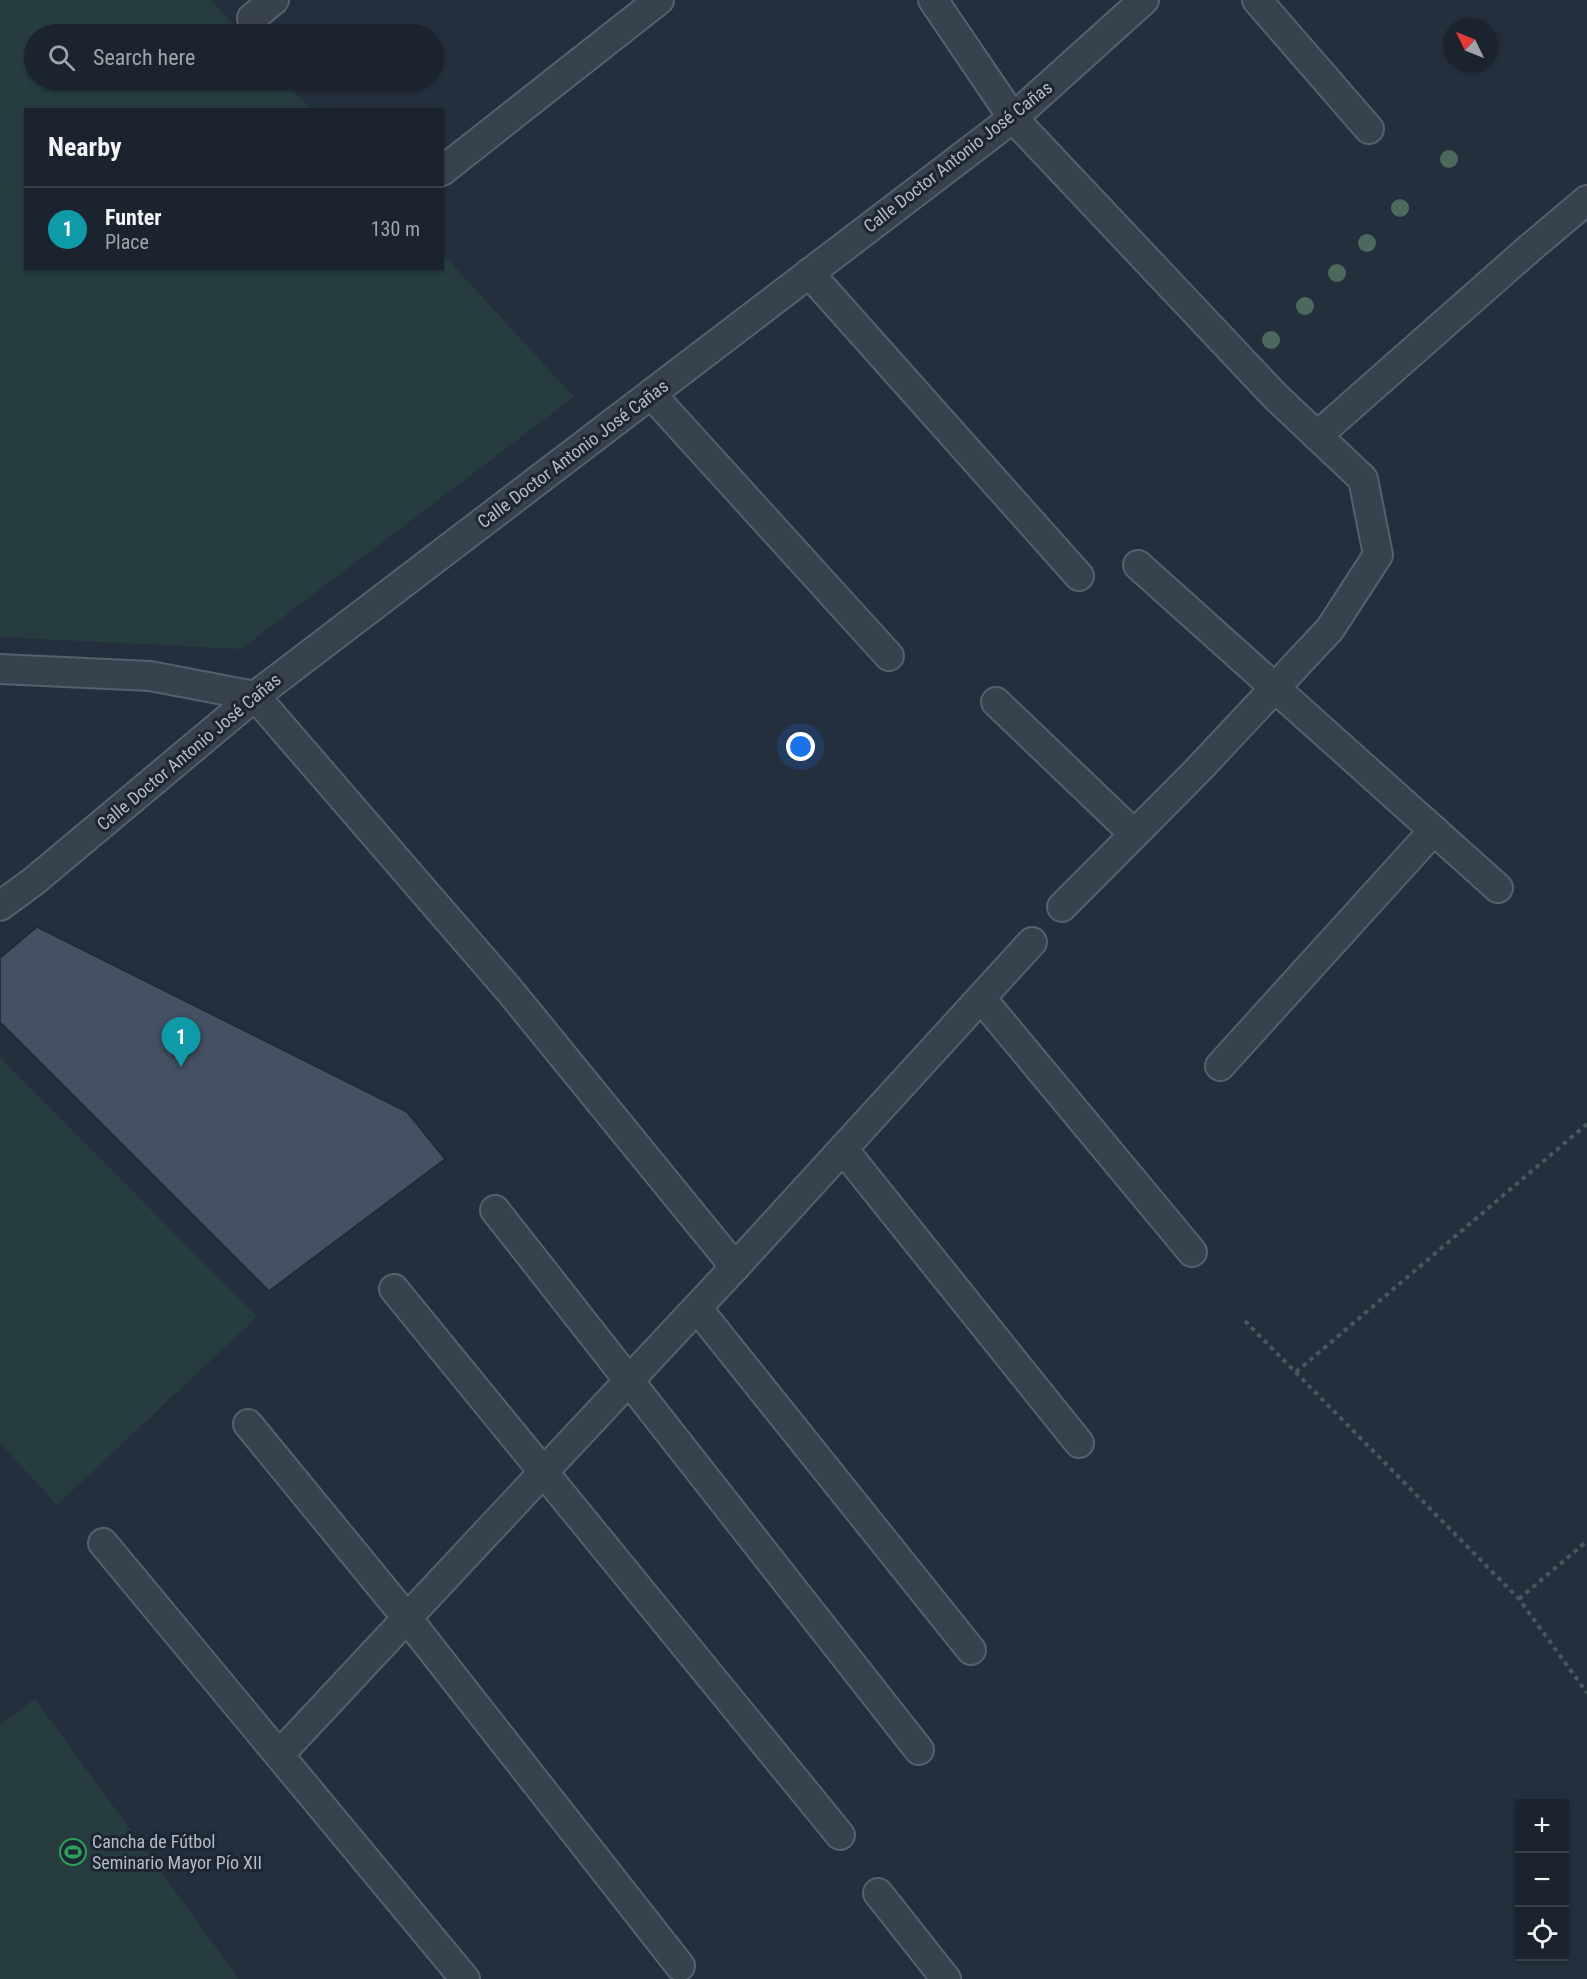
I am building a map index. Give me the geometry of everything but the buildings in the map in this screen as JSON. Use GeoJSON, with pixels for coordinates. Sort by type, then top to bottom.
{"type":"FeatureCollection","features":[{"type":"Feature","properties":{"kind":"street"},"geometry":{"type":"LineString","coordinates":[[252,18],[274,0]]}},
{"type":"Feature","properties":{"kind":"street"},"geometry":{"type":"LineString","coordinates":[[444,169],[660,0]]}},
{"type":"Feature","properties":{"kind":"street"},"geometry":{"type":"LineString","coordinates":[[933,0],[1013,118],[1276,397],[1363,479],[1378,555],[1330,630],[1197,771],[1062,908]]}},
{"type":"Feature","properties":{"kind":"street","name":"Calle Doctor Antonio José Cañas"},"geometry":{"type":"LineString","coordinates":[[0,906],[255,696],[1013,118],[1144,0]]}},
{"type":"Feature","properties":{"kind":"street"},"geometry":{"type":"LineString","coordinates":[[1257,0],[1369,129]]}},
{"type":"Feature","properties":{"kind":"street"},"geometry":{"type":"LineString","coordinates":[[1317,435],[1587,200]]}},
{"type":"Feature","properties":{"kind":"street"},"geometry":{"type":"LineString","coordinates":[[809,273],[1079,576]]}},
{"type":"Feature","properties":{"kind":"street"},"geometry":{"type":"LineString","coordinates":[[651,394],[890,656]]}},
{"type":"Feature","properties":{"kind":"street"},"geometry":{"type":"LineString","coordinates":[[1138,565],[1498,888]]}},
{"type":"Feature","properties":{"kind":"street"},"geometry":{"type":"LineString","coordinates":[[0,669],[150,676],[255,696],[510,991],[735,1267]]}},
{"type":"Feature","properties":{"kind":"street"},"geometry":{"type":"LineString","coordinates":[[996,702],[1134,834]]}},
{"type":"Feature","properties":{"kind":"street"},"geometry":{"type":"LineString","coordinates":[[1220,1066],[1434,830]]}},
{"type":"Feature","properties":{"kind":"street"},"geometry":{"type":"LineString","coordinates":[[280,1754],[735,1267],[1032,942]]}},
{"type":"Feature","properties":{"kind":"street"},"geometry":{"type":"LineString","coordinates":[[981,998],[1192,1252]]}},
{"type":"Feature","properties":{"kind":"street"},"geometry":{"type":"LineString","coordinates":[[843,1149],[1079,1443]]}},
{"type":"Feature","properties":{"kind":"street"},"geometry":{"type":"LineString","coordinates":[[495,1210],[920,1750]]}},
{"type":"Feature","properties":{"kind":"street"},"geometry":{"type":"LineString","coordinates":[[394,1289],[840,1835]]}},
{"type":"Feature","properties":{"kind":"street"},"geometry":{"type":"LineString","coordinates":[[697,1308],[971,1650]]}},
{"type":"Feature","properties":{"kind":"street"},"geometry":{"type":"LineString","coordinates":[[248,1424],[407,1618],[681,1966]]}},
{"type":"Feature","properties":{"kind":"street"},"geometry":{"type":"LineString","coordinates":[[103,1543],[465,1979]]}},
{"type":"Feature","properties":{"kind":"street"},"geometry":{"type":"LineString","coordinates":[[878,1893],[946,1979]]}},
{"type":"Feature","properties":{"kind":"path"},"geometry":{"type":"LineString","coordinates":[[1296,1372],[1587,1124]]}},
{"type":"Feature","properties":{"kind":"path"},"geometry":{"type":"LineString","coordinates":[[1245,1321],[1519,1599],[1587,1693]]}},
{"type":"Feature","properties":{"kind":"path"},"geometry":{"type":"LineString","coordinates":[[1519,1599],[1587,1541]]}},
{"type":"Feature","properties":{"kind":"green space"},"geometry":{"type":"Polygon","coordinates":[[[0,0],[211,0],[233,24],[24,24],[24,90],[293,90],[310,108],[24,108],[24,270],[444,270],[444,255],[574,397],[241,649],[0,637],[0,0]]]}},
{"type":"Feature","properties":{"kind":"green space"},"geometry":{"type":"Polygon","coordinates":[[[0,1057],[257,1317],[57,1505],[0,1443],[0,1057]]]}},
{"type":"Feature","properties":{"kind":"green space","name":"Cancha de Fútbol Seminario Mayor Pío XII"},"geometry":{"type":"Polygon","coordinates":[[[35,1699],[239,1979],[0,1979],[0,1725],[35,1699]]]}},
{"type":"Feature","properties":{"kind":"place","name":"Funter"},"geometry":{"type":"Point","coordinates":[181,1067]}},
{"type":"Feature","properties":{"kind":"place","name":"Cancha de Fútbol Seminario Mayor Pío XII"},"geometry":{"type":"Point","coordinates":[73,1852]}}]}
